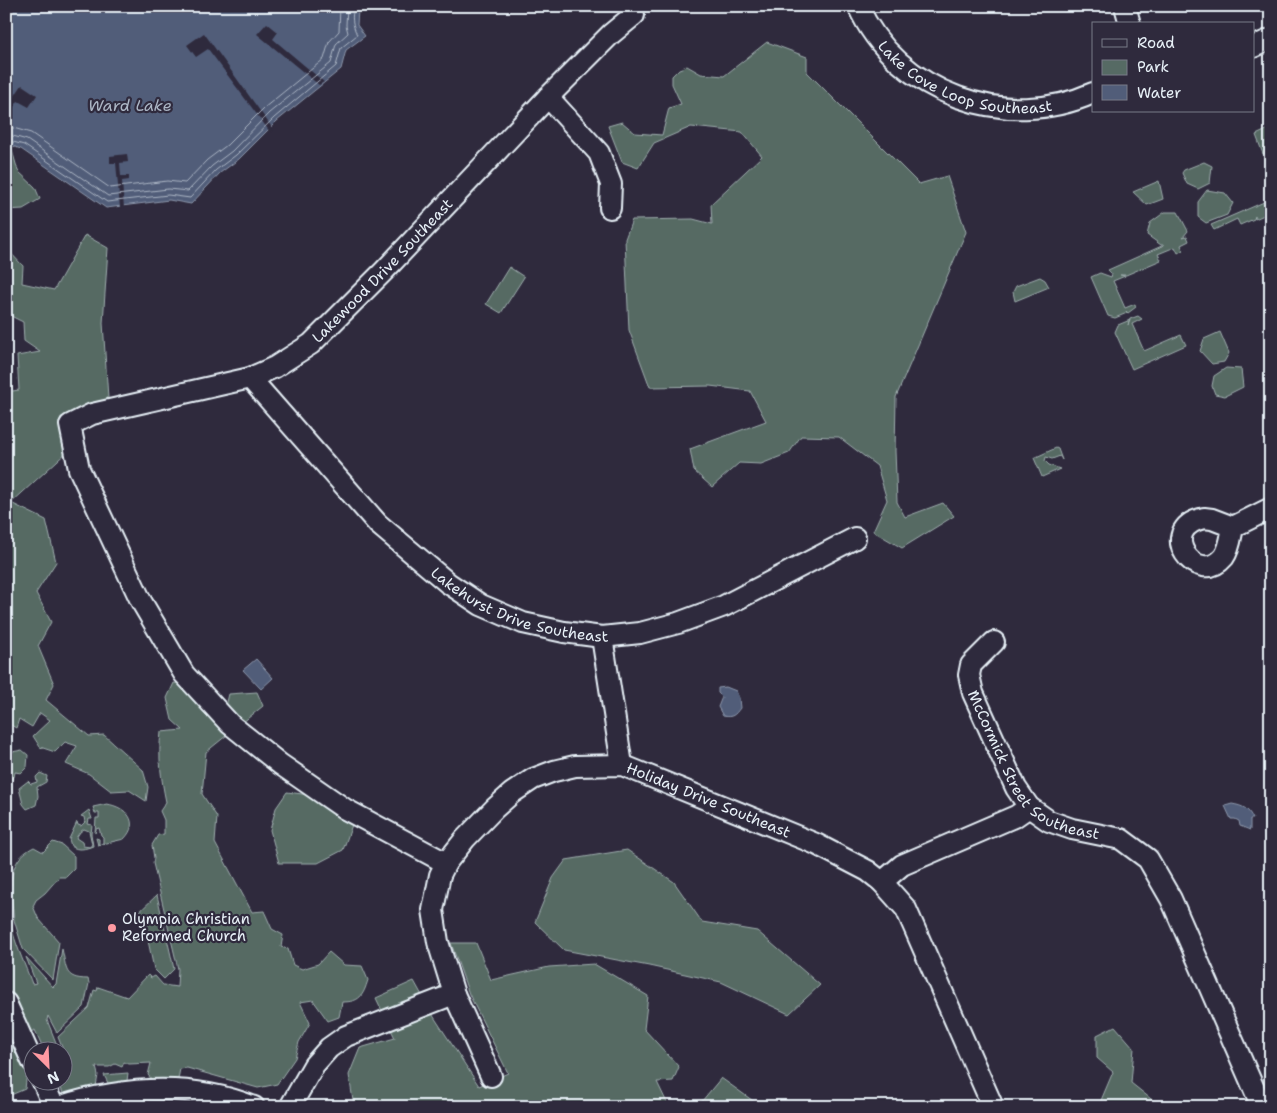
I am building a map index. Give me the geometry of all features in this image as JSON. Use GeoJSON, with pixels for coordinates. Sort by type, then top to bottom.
{"type":"FeatureCollection","features":[{"type":"Feature","properties":{"kind":"street","name":"Lake Cove Loop Southeast"},"geometry":{"type":"LineString","coordinates":[[858,6],[863,18],[879,42],[898,62],[920,79],[945,93],[967,101],[1002,107],[1038,108],[1092,93]]}},
{"type":"Feature","properties":{"kind":"street"},"geometry":{"type":"LineString","coordinates":[[1125,6],[1129,22]]}},
{"type":"Feature","properties":{"kind":"street","name":"Lakewood Drive Southeast"},"geometry":{"type":"LineString","coordinates":[[446,863],[345,808],[280,764],[230,724],[184,674],[140,601],[79,469],[70,425],[92,414],[250,378],[275,367],[311,344],[384,271],[611,34],[634,16]]}},
{"type":"Feature","properties":{"kind":"street"},"geometry":{"type":"LineString","coordinates":[[1254,47],[1271,39]]}},
{"type":"Feature","properties":{"kind":"street"},"geometry":{"type":"LineString","coordinates":[[548,98],[600,154],[611,184],[610,208]]}},
{"type":"Feature","properties":{"kind":"street","name":"Lakehurst Drive Southeast"},"geometry":{"type":"LineString","coordinates":[[250,378],[378,524],[448,583],[481,605],[523,623],[564,632],[602,637],[640,633],[678,623],[724,606],[855,538]]}},
{"type":"Feature","properties":{"kind":"street"},"geometry":{"type":"LineString","coordinates":[[1233,527],[1271,508]]}},
{"type":"Feature","properties":{"kind":"street"},"geometry":{"type":"LineString","coordinates":[[602,637],[622,765]]}},
{"type":"Feature","properties":{"kind":"street","name":"McCormick Street Southeast"},"geometry":{"type":"LineString","coordinates":[[994,642],[971,665],[969,675],[973,693],[1016,788],[1029,807],[1049,821],[1072,829],[1121,839],[1148,859],[1171,899],[1262,1107]]}},
{"type":"Feature","properties":{"kind":"street","name":"Holiday Drive Southeast"},"geometry":{"type":"LineString","coordinates":[[491,1076],[454,994],[438,942],[433,910],[440,875],[446,863],[464,839],[512,793],[533,779],[575,766],[622,765],[816,844],[868,871],[882,882],[906,909],[993,1107]]}},
{"type":"Feature","properties":{"kind":"street"},"geometry":{"type":"LineString","coordinates":[[882,882],[902,865],[1016,816],[1029,807]]}},
{"type":"Feature","properties":{"kind":"street"},"geometry":{"type":"LineString","coordinates":[[290,1107],[314,1065],[329,1048],[346,1036],[454,994]]}},
{"type":"Feature","properties":{"kind":"street"},"geometry":{"type":"LineString","coordinates":[[6,1003],[23,1040]]}},
{"type":"Feature","properties":{"kind":"street"},"geometry":{"type":"LineString","coordinates":[[58,1107],[87,1098],[125,1092],[165,1089],[207,1094],[254,1107]]}},
{"type":"Feature","properties":{"kind":"street"},"geometry":{"type":"LineString","coordinates":[[46,1090],[54,1107]]}},
{"type":"Feature","properties":{"kind":"green space"},"geometry":{"type":"Polygon","coordinates":[[[767,42],[807,57],[807,72],[919,184],[947,176],[966,232],[896,397],[895,451],[897,502],[905,517],[943,503],[954,516],[902,548],[873,531],[887,500],[877,466],[839,437],[801,436],[789,453],[761,464],[739,463],[712,487],[694,471],[690,449],[766,421],[750,391],[710,386],[650,387],[629,330],[625,239],[632,220],[693,219],[712,224],[711,204],[762,156],[742,132],[691,127],[654,143],[638,168],[622,162],[608,126],[622,122],[635,133],[662,135],[669,108],[681,104],[672,84],[672,76],[679,69],[687,66],[701,74],[724,76],[767,42]]]}},
{"type":"Feature","properties":{"kind":"green space"},"geometry":{"type":"Polygon","coordinates":[[[1271,128],[1271,150],[1263,154],[1256,135],[1271,128]]]}},
{"type":"Feature","properties":{"kind":"green space"},"geometry":{"type":"Polygon","coordinates":[[[6,144],[11,147],[18,171],[35,187],[40,199],[23,209],[6,210],[6,144]]]}},
{"type":"Feature","properties":{"kind":"green space"},"geometry":{"type":"Polygon","coordinates":[[[1204,162],[1212,166],[1210,183],[1198,189],[1187,184],[1182,173],[1184,170],[1204,162]]]}},
{"type":"Feature","properties":{"kind":"green space"},"geometry":{"type":"Polygon","coordinates":[[[1159,181],[1163,199],[1147,205],[1133,192],[1159,181]]]}},
{"type":"Feature","properties":{"kind":"green space"},"geometry":{"type":"Polygon","coordinates":[[[1207,190],[1225,193],[1233,203],[1227,215],[1206,223],[1198,217],[1198,202],[1207,190]]]}},
{"type":"Feature","properties":{"kind":"green space"},"geometry":{"type":"Polygon","coordinates":[[[1271,199],[1271,212],[1255,219],[1255,216],[1254,219],[1240,225],[1237,219],[1214,230],[1211,225],[1271,199]]]}},
{"type":"Feature","properties":{"kind":"green space"},"geometry":{"type":"Polygon","coordinates":[[[1165,212],[1178,212],[1188,231],[1183,237],[1187,236],[1189,241],[1181,245],[1183,250],[1178,253],[1175,247],[1158,254],[1161,260],[1126,275],[1120,275],[1125,276],[1113,281],[1125,308],[1135,304],[1136,307],[1128,313],[1126,311],[1127,313],[1115,318],[1108,316],[1091,277],[1100,273],[1111,277],[1112,274],[1108,270],[1164,245],[1161,245],[1147,235],[1150,223],[1165,212]]]}},
{"type":"Feature","properties":{"kind":"green space"},"geometry":{"type":"Polygon","coordinates":[[[85,235],[108,248],[103,323],[108,398],[69,450],[11,503],[46,520],[56,562],[36,593],[51,622],[38,646],[54,684],[46,700],[89,736],[104,735],[143,770],[148,787],[146,801],[129,790],[111,791],[89,774],[66,764],[77,746],[65,742],[55,752],[40,747],[33,736],[50,720],[40,713],[32,727],[19,719],[16,728],[6,722],[6,392],[19,390],[17,356],[40,352],[24,341],[23,322],[11,316],[8,294],[6,294],[6,248],[23,266],[22,283],[54,290],[85,235]]]}},
{"type":"Feature","properties":{"kind":"green space"},"geometry":{"type":"Polygon","coordinates":[[[509,267],[524,277],[501,313],[486,304],[509,267]]]}},
{"type":"Feature","properties":{"kind":"green space"},"geometry":{"type":"Polygon","coordinates":[[[1040,277],[1045,280],[1049,287],[1015,301],[1013,292],[1016,286],[1040,277]]]}},
{"type":"Feature","properties":{"kind":"green space"},"geometry":{"type":"Polygon","coordinates":[[[1138,316],[1142,319],[1132,324],[1144,351],[1181,335],[1186,345],[1132,369],[1115,332],[1118,325],[1138,316]]]}},
{"type":"Feature","properties":{"kind":"green space"},"geometry":{"type":"Polygon","coordinates":[[[1220,332],[1229,353],[1224,362],[1212,364],[1200,351],[1204,339],[1220,332]]]}},
{"type":"Feature","properties":{"kind":"green space"},"geometry":{"type":"Polygon","coordinates":[[[1226,368],[1241,369],[1243,387],[1225,396],[1215,394],[1212,386],[1214,376],[1226,368]]]}},
{"type":"Feature","properties":{"kind":"green space"},"geometry":{"type":"Polygon","coordinates":[[[1056,448],[1058,449],[1062,460],[1060,456],[1052,459],[1046,457],[1045,461],[1049,465],[1060,469],[1042,477],[1034,458],[1056,448]]]}},
{"type":"Feature","properties":{"kind":"green space"},"geometry":{"type":"Polygon","coordinates":[[[174,683],[203,687],[225,710],[229,694],[257,692],[263,706],[206,752],[202,794],[217,817],[215,843],[252,912],[264,911],[272,929],[283,935],[281,947],[288,949],[293,965],[302,969],[318,964],[329,952],[344,965],[362,966],[368,980],[360,997],[353,1001],[342,1002],[339,1017],[328,1021],[313,1000],[300,1002],[310,1023],[299,1042],[295,1058],[277,1084],[258,1088],[187,1068],[180,1069],[176,1089],[159,1088],[148,1075],[151,1063],[129,1064],[124,1062],[122,1067],[115,1064],[109,1067],[96,1067],[98,1075],[95,1092],[65,1098],[62,1090],[72,1090],[72,1040],[59,1040],[58,1037],[89,1008],[94,990],[97,991],[98,987],[127,997],[148,975],[151,978],[155,976],[163,985],[177,987],[178,969],[153,863],[152,845],[158,835],[164,834],[164,820],[160,811],[166,802],[160,767],[161,732],[183,730],[172,720],[167,698],[174,683]]]}},
{"type":"Feature","properties":{"kind":"green space"},"geometry":{"type":"Polygon","coordinates":[[[22,750],[28,755],[27,767],[21,773],[15,772],[14,777],[9,781],[6,779],[6,767],[10,763],[12,752],[22,750]]]}},
{"type":"Feature","properties":{"kind":"green space"},"geometry":{"type":"Polygon","coordinates":[[[40,773],[47,776],[46,782],[37,787],[36,805],[27,809],[23,804],[19,788],[28,781],[31,784],[37,782],[36,777],[40,773]]]}},
{"type":"Feature","properties":{"kind":"green space"},"geometry":{"type":"Polygon","coordinates":[[[287,792],[317,796],[353,822],[343,850],[318,863],[279,863],[270,830],[276,808],[287,792]]]}},
{"type":"Feature","properties":{"kind":"green space"},"geometry":{"type":"Polygon","coordinates":[[[107,804],[120,808],[129,816],[131,821],[129,833],[124,839],[100,845],[103,843],[103,837],[99,828],[96,829],[95,833],[96,818],[99,818],[99,813],[95,813],[93,807],[107,804]]]}},
{"type":"Feature","properties":{"kind":"green space"},"geometry":{"type":"Polygon","coordinates":[[[89,810],[92,819],[89,819],[88,824],[92,825],[93,846],[87,848],[84,849],[71,846],[69,839],[77,822],[81,826],[85,822],[84,817],[81,816],[89,810]],[[84,829],[76,838],[82,842],[83,846],[90,847],[92,844],[89,831],[84,829]]]}},
{"type":"Feature","properties":{"kind":"green space"},"geometry":{"type":"Polygon","coordinates":[[[53,842],[62,845],[74,856],[74,869],[66,877],[59,877],[36,900],[33,906],[38,918],[59,942],[53,980],[23,949],[14,920],[11,895],[8,903],[9,914],[19,952],[32,984],[36,983],[26,957],[53,987],[56,984],[62,949],[70,975],[88,979],[89,983],[84,1007],[57,1033],[48,1016],[47,1020],[55,1040],[40,1040],[35,1030],[15,1039],[22,1058],[23,1090],[6,1097],[6,883],[11,885],[14,867],[28,850],[34,847],[43,852],[53,842]]]}},
{"type":"Feature","properties":{"kind":"green space"},"geometry":{"type":"Polygon","coordinates":[[[627,850],[674,882],[702,922],[757,931],[820,985],[789,1014],[721,982],[564,950],[535,922],[553,878],[566,860],[627,850]]]}},
{"type":"Feature","properties":{"kind":"green space"},"geometry":{"type":"Polygon","coordinates":[[[157,895],[174,969],[164,979],[154,969],[146,931],[142,929],[143,923],[136,915],[157,895]]]}},
{"type":"Feature","properties":{"kind":"green space"},"geometry":{"type":"Polygon","coordinates":[[[451,943],[476,943],[491,980],[549,967],[594,964],[648,996],[644,1029],[679,1067],[673,1081],[657,1082],[668,1105],[676,1107],[354,1107],[349,1075],[360,1048],[395,1038],[376,998],[414,981],[434,1017],[479,1086],[508,1073],[469,994],[451,943]]]}},
{"type":"Feature","properties":{"kind":"green space"},"geometry":{"type":"Polygon","coordinates":[[[1115,1026],[1134,1048],[1131,1083],[1161,1107],[1101,1107],[1099,1105],[1113,1072],[1097,1058],[1097,1035],[1115,1026]]]}},
{"type":"Feature","properties":{"kind":"green space"},"geometry":{"type":"Polygon","coordinates":[[[128,1073],[127,1081],[122,1090],[109,1085],[104,1075],[128,1073]]]}},
{"type":"Feature","properties":{"kind":"green space"},"geometry":{"type":"Polygon","coordinates":[[[721,1078],[756,1103],[803,1102],[806,1107],[697,1107],[721,1078]]]}},
{"type":"Feature","properties":{"kind":"water","name":"Ward Lake"},"geometry":{"type":"Polygon","coordinates":[[[6,6],[366,6],[358,10],[357,25],[365,36],[346,50],[341,69],[277,121],[239,159],[220,173],[191,204],[169,200],[106,208],[21,149],[6,144],[6,6]]]}},
{"type":"Feature","properties":{"kind":"water"},"geometry":{"type":"Polygon","coordinates":[[[256,659],[273,678],[261,689],[243,670],[256,659]]]}},
{"type":"Feature","properties":{"kind":"water"},"geometry":{"type":"Polygon","coordinates":[[[726,687],[736,691],[740,708],[729,717],[723,716],[718,707],[722,697],[718,693],[718,688],[726,687]]]}},
{"type":"Feature","properties":{"kind":"water"},"geometry":{"type":"Polygon","coordinates":[[[1232,804],[1242,807],[1249,812],[1253,819],[1250,819],[1250,830],[1240,826],[1239,821],[1231,819],[1225,806],[1232,804]]]}},
{"type":"Feature","properties":{"kind":"pier"},"geometry":{"type":"Polygon","coordinates":[[[267,23],[278,32],[273,39],[324,82],[319,85],[257,34],[267,23]]]}},
{"type":"Feature","properties":{"kind":"pier"},"geometry":{"type":"Polygon","coordinates":[[[204,33],[273,129],[270,132],[208,49],[196,57],[187,45],[204,33]]]}},
{"type":"Feature","properties":{"kind":"pier"},"geometry":{"type":"Polygon","coordinates":[[[22,85],[37,95],[29,107],[18,101],[6,119],[6,109],[22,85]]]}},
{"type":"Feature","properties":{"kind":"pier"},"geometry":{"type":"Polygon","coordinates":[[[127,154],[128,162],[120,163],[121,176],[129,176],[129,180],[122,181],[124,208],[120,208],[116,163],[110,163],[110,156],[127,154]]]}},
{"type":"Feature","properties":{"kind":"place","name":"Olympia Christian Reformed Church"},"geometry":{"type":"Point","coordinates":[112,928]}}]}
